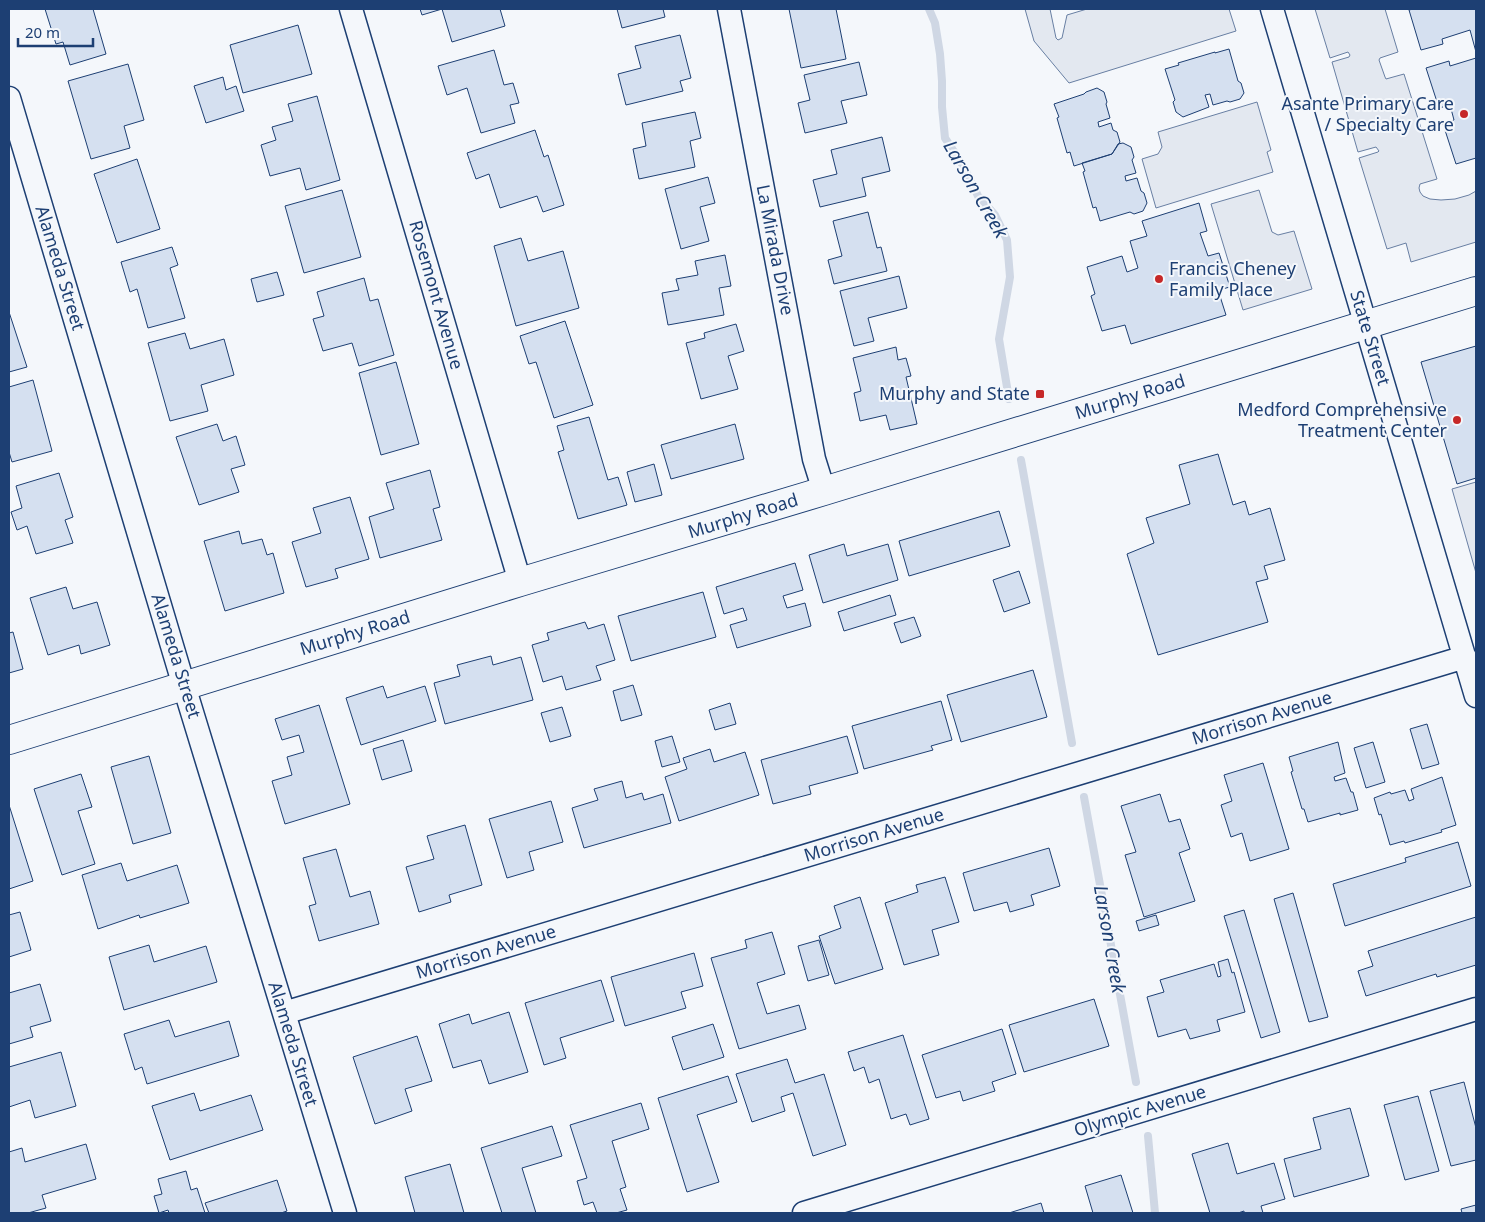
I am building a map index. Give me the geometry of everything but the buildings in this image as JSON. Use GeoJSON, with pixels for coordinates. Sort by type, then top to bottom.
{"type":"FeatureCollection","features":[{"type":"Feature","properties":{"kind":"street","name":"Rosemont Avenue"},"geometry":{"type":"LineString","coordinates":[[351,9],[520,582]]}},
{"type":"Feature","properties":{"kind":"street","name":"La Mirada Drive"},"geometry":{"type":"LineString","coordinates":[[729,9],[814,459],[824,491]]}},
{"type":"Feature","properties":{"kind":"street","name":"State Street"},"geometry":{"type":"LineString","coordinates":[[1272,9],[1476,696]]}},
{"type":"Feature","properties":{"kind":"street","name":"Alameda Street"},"geometry":{"type":"LineString","coordinates":[[9,98],[184,686],[345,1213]]}},
{"type":"Feature","properties":{"kind":"street","name":"Murphy Road"},"geometry":{"type":"LineString","coordinates":[[9,740],[520,582],[1476,291]]}},
{"type":"Feature","properties":{"kind":"street","name":"Morrison Avenue"},"geometry":{"type":"LineString","coordinates":[[284,1013],[1465,656]]}},
{"type":"Feature","properties":{"kind":"street","name":"Olympic Avenue"},"geometry":{"type":"LineString","coordinates":[[804,1213],[1476,1009]]}},
{"type":"Feature","properties":{"kind":"shaded area"},"geometry":{"type":"Polygon","coordinates":[[[1025,9],[1050,9],[1058,40],[1062,38],[1067,15],[1087,9],[1229,9],[1236,31],[1069,83],[1034,41],[1025,9]]]}},
{"type":"Feature","properties":{"kind":"shaded area"},"geometry":{"type":"Polygon","coordinates":[[[1315,9],[1385,9],[1398,52],[1379,60],[1386,79],[1404,74],[1437,179],[1420,184],[1420,192],[1423,196],[1430,199],[1441,200],[1455,199],[1476,191],[1476,242],[1411,262],[1406,243],[1387,249],[1359,158],[1379,151],[1376,147],[1358,152],[1332,62],[1349,57],[1350,55],[1348,52],[1330,58],[1315,9]]]}},
{"type":"Feature","properties":{"kind":"shaded area"},"geometry":{"type":"Polygon","coordinates":[[[1257,102],[1271,150],[1267,152],[1273,172],[1156,208],[1142,159],[1158,154],[1162,147],[1158,132],[1257,102]]]}},
{"type":"Feature","properties":{"kind":"shaded area"},"geometry":{"type":"Polygon","coordinates":[[[1259,190],[1272,232],[1278,235],[1294,231],[1312,289],[1243,310],[1211,204],[1259,190]]]}},
{"type":"Feature","properties":{"kind":"shaded area"},"geometry":{"type":"Polygon","coordinates":[[[1476,482],[1476,573],[1452,489],[1476,482]]]}},
{"type":"Feature","properties":{"kind":"waterway","name":"Larson Creek"},"geometry":{"type":"LineString","coordinates":[[929,9],[935,23],[940,54],[945,138],[964,167],[978,196],[995,215],[1007,240],[1010,277],[999,339],[1009,399]]}},
{"type":"Feature","properties":{"kind":"waterway","name":"Larson Creek"},"geometry":{"type":"LineString","coordinates":[[1021,460],[1072,743]]}},
{"type":"Feature","properties":{"kind":"waterway","name":"Larson Creek"},"geometry":{"type":"LineString","coordinates":[[1084,797],[1136,1082]]}},
{"type":"Feature","properties":{"kind":"waterway","name":"Larson Creek"},"geometry":{"type":"LineString","coordinates":[[1148,1136],[1155,1213]]}},
{"type":"Feature","properties":{"kind":"place","name":"Asante Primary Care / Specialty Care"},"geometry":{"type":"Point","coordinates":[1464,114]}},
{"type":"Feature","properties":{"kind":"place","name":"Francis Cheney Family Place"},"geometry":{"type":"Point","coordinates":[1159,279]}},
{"type":"Feature","properties":{"kind":"place","name":"Murphy and State"},"geometry":{"type":"Point","coordinates":[1040,394]}},
{"type":"Feature","properties":{"kind":"place","name":"Medford Comprehensive Treatment Center"},"geometry":{"type":"Point","coordinates":[1457,420]}}]}
